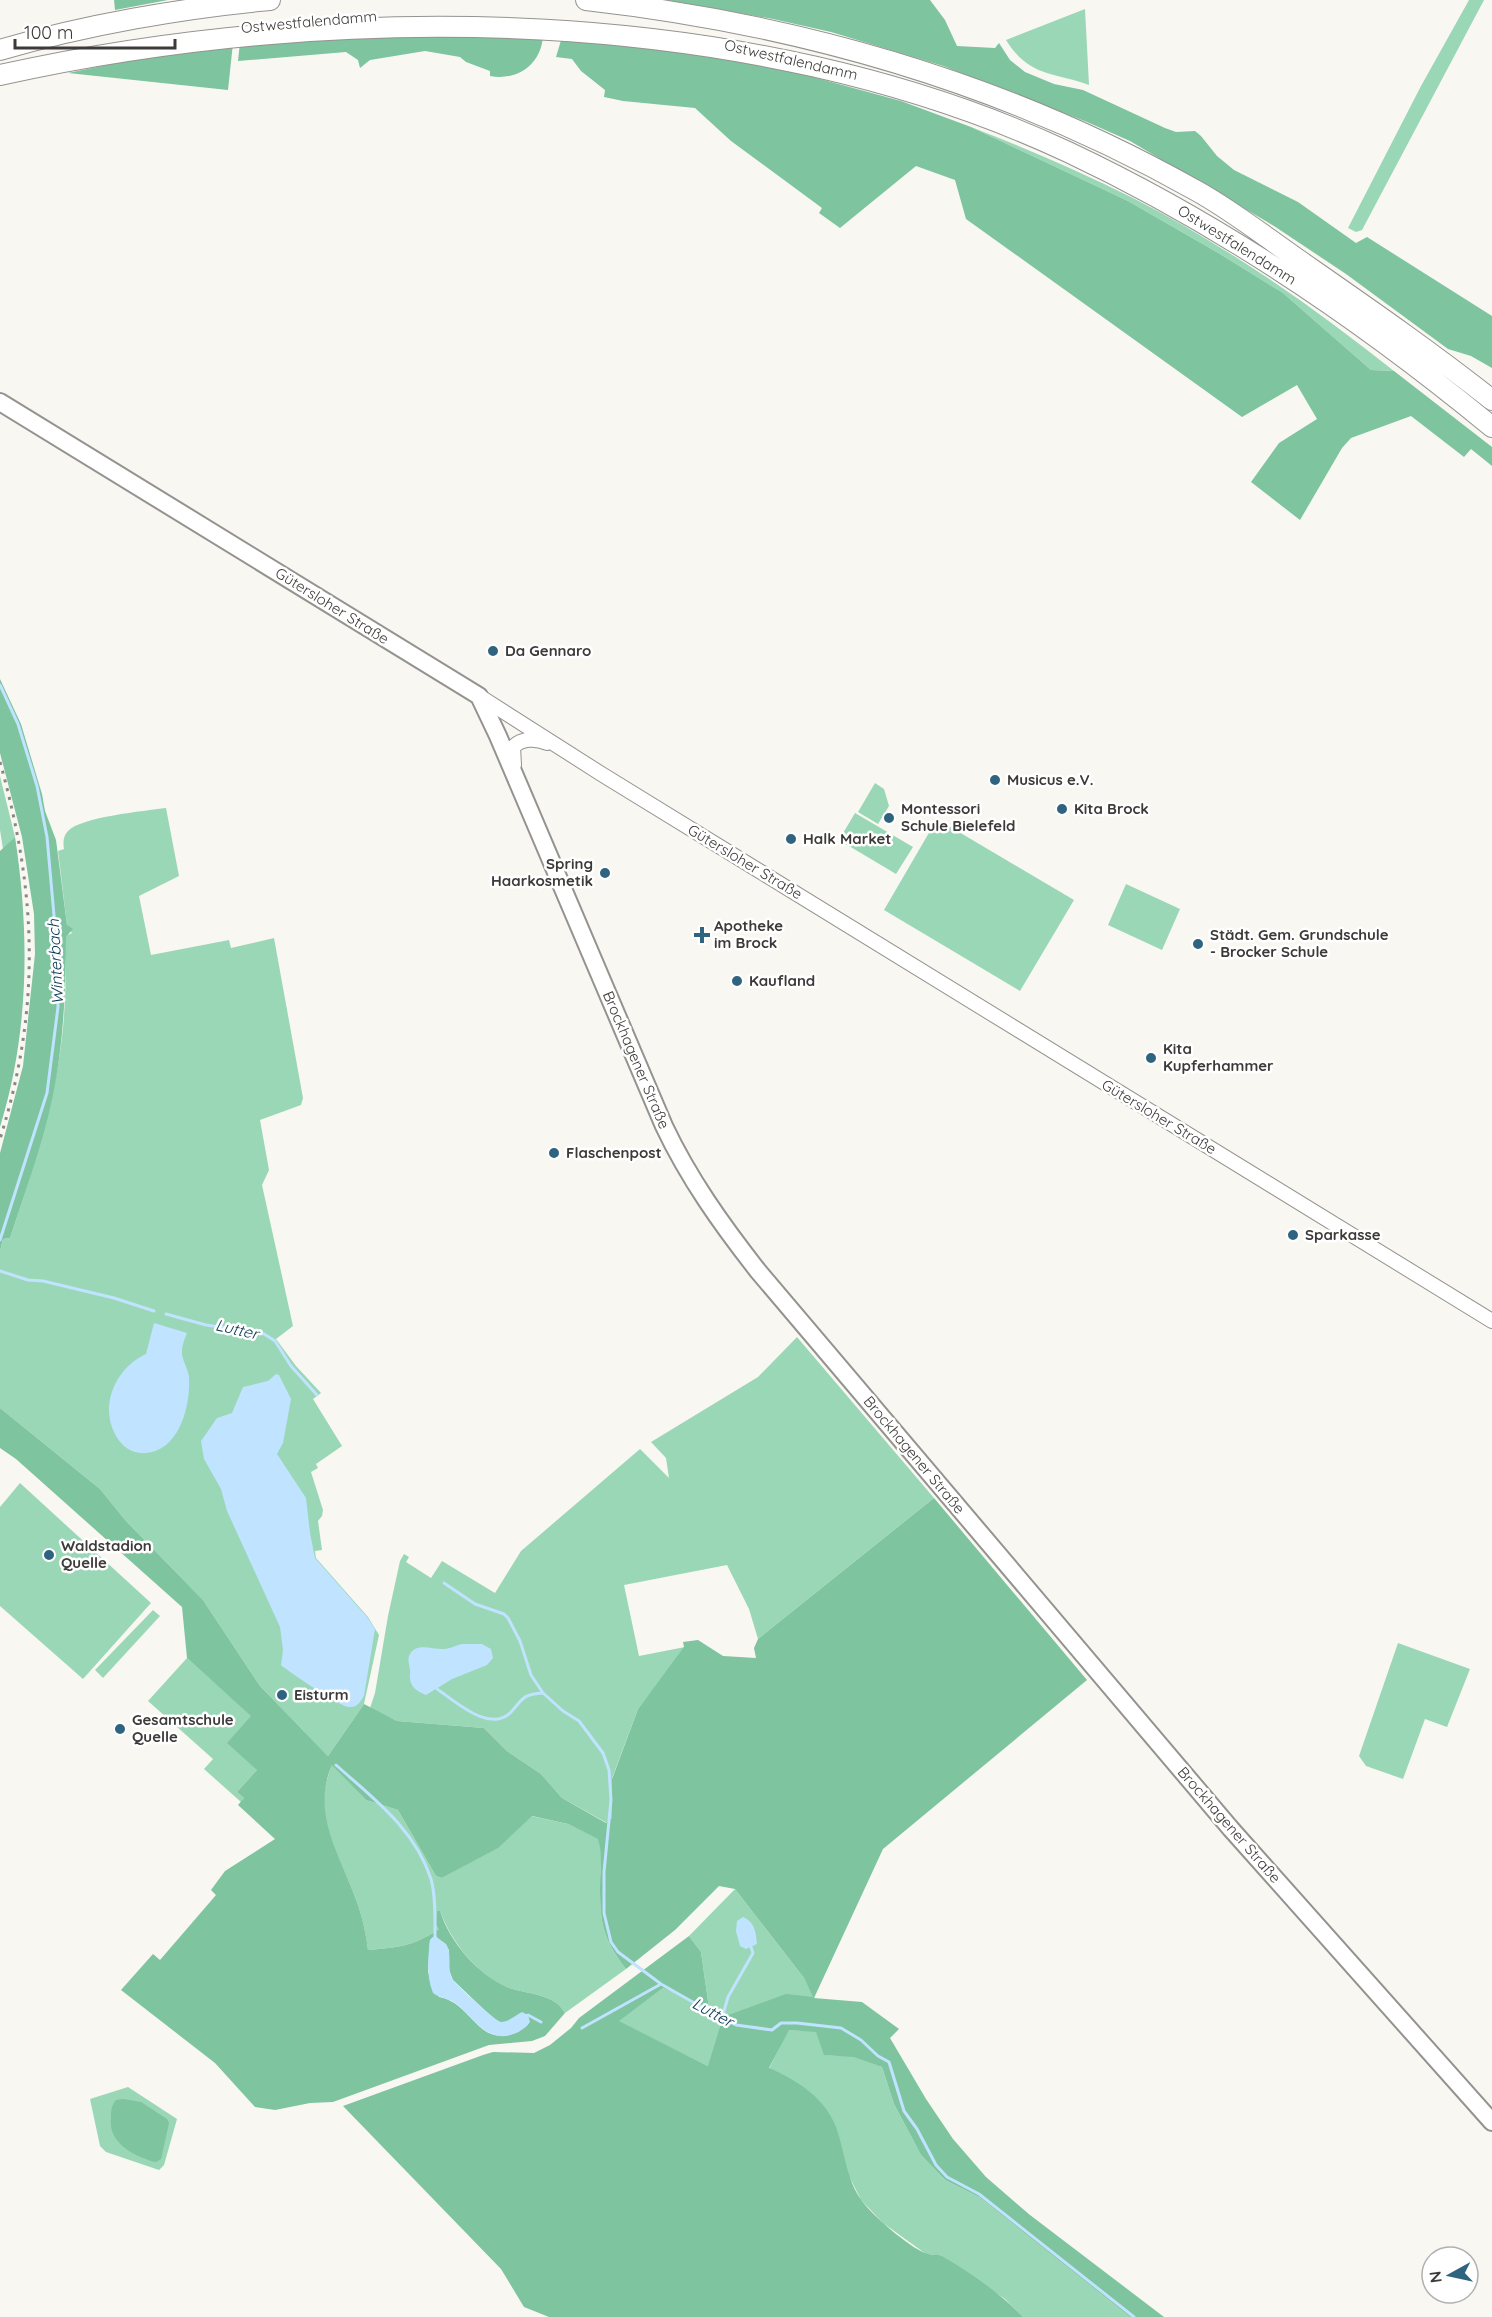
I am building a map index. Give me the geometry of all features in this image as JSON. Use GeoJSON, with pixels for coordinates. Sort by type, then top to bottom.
{"type":"FeatureCollection","features":[{"type":"Feature","properties":{"kind":"highway","name":"Ostwestfalendamm"},"geometry":{"type":"LineString","coordinates":[[0,50],[120,22],[268,0]]}},
{"type":"Feature","properties":{"kind":"highway","name":"Ostwestfalendamm"},"geometry":{"type":"LineString","coordinates":[[586,0],[684,13],[796,34],[933,73],[1013,102],[1148,164],[1198,191],[1420,344],[1492,400]]}},
{"type":"Feature","properties":{"kind":"highway","name":"Ostwestfalendamm"},"geometry":{"type":"LineString","coordinates":[[0,75],[127,45],[193,33],[341,17],[423,15],[522,19],[623,28],[731,45],[837,69],[975,113],[1066,151],[1190,215],[1343,313],[1492,427]]}},
{"type":"Feature","properties":{"kind":"highway"},"geometry":{"type":"LineString","coordinates":[[1420,344],[1492,383]]}},
{"type":"Feature","properties":{"kind":"main road","name":"Gütersloher Straße"},"geometry":{"type":"LineString","coordinates":[[0,402],[479,696]]}},
{"type":"Feature","properties":{"kind":"main road","name":"Brockhagener Straße"},"geometry":{"type":"LineString","coordinates":[[479,696],[664,1126],[689,1174],[722,1224],[766,1280],[1231,1829],[1492,2122]]}},
{"type":"Feature","properties":{"kind":"street","name":"Gütersloher Straße"},"geometry":{"type":"LineString","coordinates":[[479,696],[558,747],[1492,1321]]}},
{"type":"Feature","properties":{"kind":"street"},"geometry":{"type":"LineString","coordinates":[[516,779],[512,754],[516,743],[529,740],[542,741],[558,747]]}},
{"type":"Feature","properties":{"kind":"green space"},"geometry":{"type":"Polygon","coordinates":[[[114,0],[168,0],[115,10],[114,0]]]}},
{"type":"Feature","properties":{"kind":"green space"},"geometry":{"type":"Polygon","coordinates":[[[667,0],[930,0],[945,20],[957,46],[995,48],[999,43],[1010,60],[1025,72],[1054,84],[1083,90],[1176,132],[1195,131],[1217,156],[1234,170],[1298,202],[1356,243],[1367,237],[1492,316],[1492,368],[1471,356],[1448,349],[1346,274],[1274,226],[1130,141],[943,66],[831,32],[667,0]]]}},
{"type":"Feature","properties":{"kind":"green space"},"geometry":{"type":"Polygon","coordinates":[[[1469,0],[1484,0],[1362,230],[1356,232],[1348,228],[1421,86],[1469,0]]]}},
{"type":"Feature","properties":{"kind":"green space"},"geometry":{"type":"Polygon","coordinates":[[[1085,9],[1089,85],[1033,67],[1015,52],[1006,40],[1085,9]]]}},
{"type":"Feature","properties":{"kind":"green space"},"geometry":{"type":"Polygon","coordinates":[[[355,31],[543,36],[538,55],[526,69],[500,77],[490,76],[490,71],[466,62],[460,57],[425,51],[370,60],[360,68],[358,60],[346,52],[238,61],[240,42],[355,31]]]}},
{"type":"Feature","properties":{"kind":"green space"},"geometry":{"type":"Polygon","coordinates":[[[562,37],[653,45],[780,68],[901,101],[971,127],[1128,201],[1283,293],[1371,370],[1394,371],[1492,447],[1492,466],[1471,449],[1464,457],[1411,416],[1351,438],[1342,448],[1300,520],[1251,482],[1279,443],[1317,419],[1297,385],[1242,417],[966,219],[955,180],[916,166],[840,228],[819,213],[822,208],[731,141],[695,108],[604,97],[605,90],[581,71],[572,59],[556,57],[562,37]]]}},
{"type":"Feature","properties":{"kind":"green space"},"geometry":{"type":"Polygon","coordinates":[[[233,43],[228,90],[68,73],[121,62],[233,43]]]}},
{"type":"Feature","properties":{"kind":"green space"},"geometry":{"type":"Polygon","coordinates":[[[971,127],[1092,178],[1200,235],[1267,277],[1394,371],[1371,370],[1283,293],[1220,254],[1128,201],[971,127]]]}},
{"type":"Feature","properties":{"kind":"green space"},"geometry":{"type":"Polygon","coordinates":[[[0,679],[21,724],[45,811],[56,840],[67,925],[73,929],[66,937],[63,1025],[52,1099],[36,1159],[10,1238],[3,1239],[0,1251],[0,1153],[23,1066],[35,954],[34,914],[22,837],[0,753],[0,679]]]}},
{"type":"Feature","properties":{"kind":"green space"},"geometry":{"type":"Polygon","coordinates":[[[0,776],[15,837],[3,849],[0,830],[0,776]]]}},
{"type":"Feature","properties":{"kind":"green space"},"geometry":{"type":"Polygon","coordinates":[[[875,783],[884,789],[889,806],[878,824],[858,812],[875,783]]]}},
{"type":"Feature","properties":{"kind":"green space"},"geometry":{"type":"Polygon","coordinates":[[[166,808],[179,876],[139,896],[151,955],[229,940],[231,948],[274,938],[303,1098],[301,1105],[260,1120],[269,1170],[262,1185],[293,1326],[276,1339],[296,1366],[321,1393],[313,1399],[342,1446],[316,1464],[318,1468],[311,1472],[323,1510],[318,1521],[322,1550],[315,1551],[316,1558],[368,1617],[379,1635],[364,1704],[328,1756],[260,1686],[203,1600],[126,1521],[100,1489],[0,1408],[0,1251],[3,1239],[10,1238],[41,1139],[54,1089],[63,1025],[66,936],[72,933],[67,925],[58,851],[64,849],[65,835],[75,826],[114,815],[166,808]]]}},
{"type":"Feature","properties":{"kind":"green space"},"geometry":{"type":"Polygon","coordinates":[[[855,813],[913,847],[896,874],[839,840],[855,813]]]}},
{"type":"Feature","properties":{"kind":"green space"},"geometry":{"type":"Polygon","coordinates":[[[937,819],[1074,900],[1020,991],[884,910],[937,819]]]}},
{"type":"Feature","properties":{"kind":"green space"},"geometry":{"type":"Polygon","coordinates":[[[15,837],[23,910],[24,983],[17,1056],[0,1127],[0,851],[15,837]]]}},
{"type":"Feature","properties":{"kind":"green space"},"geometry":{"type":"Polygon","coordinates":[[[1126,884],[1180,909],[1162,950],[1108,925],[1126,884]]]}},
{"type":"Feature","properties":{"kind":"green space"},"geometry":{"type":"Polygon","coordinates":[[[797,1337],[934,1498],[758,1639],[749,1609],[727,1565],[624,1585],[639,1656],[685,1647],[638,1709],[612,1778],[612,1818],[607,1823],[562,1798],[541,1774],[507,1751],[484,1728],[397,1721],[370,1708],[375,1693],[400,1561],[404,1554],[409,1557],[406,1562],[431,1578],[442,1561],[495,1593],[521,1551],[640,1449],[669,1478],[666,1458],[651,1442],[758,1377],[797,1337]]]}},
{"type":"Feature","properties":{"kind":"green space"},"geometry":{"type":"Polygon","coordinates":[[[0,1408],[100,1489],[126,1521],[203,1600],[260,1686],[328,1756],[364,1704],[397,1721],[484,1728],[507,1751],[541,1774],[562,1798],[606,1823],[612,1818],[612,1779],[638,1709],[684,1647],[683,1642],[698,1640],[723,1656],[756,1658],[754,1648],[758,1639],[934,1498],[1087,1680],[883,1849],[814,1998],[862,2002],[899,2029],[890,2038],[953,2139],[986,2177],[1030,2215],[1164,2317],[1130,2317],[979,2197],[945,2180],[921,2155],[894,2104],[882,2067],[854,2057],[824,2055],[816,2032],[789,2030],[769,2068],[800,2084],[825,2107],[836,2127],[852,2184],[862,2201],[901,2238],[918,2250],[942,2256],[964,2269],[1023,2317],[549,2317],[524,2307],[501,2269],[343,2106],[493,2052],[534,2053],[550,2045],[571,2028],[579,2018],[689,1936],[701,1952],[709,2008],[663,1988],[619,2021],[708,2066],[723,2017],[786,1994],[813,1997],[804,1978],[735,1889],[719,1886],[675,1930],[626,1969],[604,1931],[600,1899],[601,1857],[598,1839],[568,1824],[532,1816],[498,1848],[442,1878],[436,1876],[398,1810],[366,1800],[332,1765],[326,1784],[326,1819],[360,1911],[368,1950],[405,1945],[429,1935],[439,1929],[436,1924],[437,1911],[440,1911],[450,1934],[466,1956],[485,1974],[507,1987],[554,2001],[565,2013],[545,2036],[532,2041],[489,2045],[333,2102],[310,2103],[275,2110],[255,2107],[215,2063],[121,1990],[153,1954],[160,1960],[216,1895],[211,1890],[225,1871],[275,1839],[238,1805],[244,1798],[237,1792],[257,1770],[227,1743],[251,1716],[187,1658],[182,1607],[16,1459],[0,1448],[0,1408]],[[435,1936],[430,1940],[428,1972],[439,1997],[451,2001],[476,2024],[494,2035],[506,2036],[520,2031],[497,2022],[453,1980],[449,1970],[449,1950],[435,1936]]]}},
{"type":"Feature","properties":{"kind":"green space","name":"Waldstadion Quelle"},"geometry":{"type":"Polygon","coordinates":[[[20,1483],[151,1603],[83,1679],[0,1606],[0,1507],[20,1483]]]}},
{"type":"Feature","properties":{"kind":"green space"},"geometry":{"type":"Polygon","coordinates":[[[153,1610],[160,1616],[103,1678],[95,1670],[153,1610]]]}},
{"type":"Feature","properties":{"kind":"green space"},"geometry":{"type":"Polygon","coordinates":[[[1398,1643],[1470,1669],[1447,1727],[1425,1719],[1403,1779],[1366,1766],[1359,1756],[1398,1643]]]}},
{"type":"Feature","properties":{"kind":"green space"},"geometry":{"type":"Polygon","coordinates":[[[187,1658],[252,1716],[257,1770],[237,1792],[244,1798],[241,1802],[204,1769],[213,1759],[148,1701],[187,1658]]]}},
{"type":"Feature","properties":{"kind":"green space"},"geometry":{"type":"Polygon","coordinates":[[[332,1764],[366,1800],[398,1810],[436,1876],[442,1878],[497,1848],[531,1816],[568,1824],[599,1839],[602,1921],[612,1948],[626,1969],[565,2013],[554,2001],[507,1987],[485,1974],[458,1945],[440,1911],[439,1929],[429,1935],[405,1945],[368,1950],[358,1905],[327,1827],[324,1800],[332,1764]]]}},
{"type":"Feature","properties":{"kind":"green space"},"geometry":{"type":"Polygon","coordinates":[[[735,1889],[804,1978],[814,1998],[708,2066],[618,2021],[663,1988],[709,2008],[701,1952],[689,1936],[735,1889]]]}},
{"type":"Feature","properties":{"kind":"green space"},"geometry":{"type":"Polygon","coordinates":[[[788,2030],[816,2031],[825,2055],[854,2056],[882,2067],[894,2104],[921,2155],[945,2180],[979,2197],[1130,2317],[1023,2317],[1005,2299],[940,2255],[926,2254],[883,2223],[861,2200],[848,2174],[835,2126],[769,2069],[788,2030]]]}},
{"type":"Feature","properties":{"kind":"green space"},"geometry":{"type":"Polygon","coordinates":[[[128,2087],[177,2119],[164,2165],[159,2170],[106,2152],[100,2146],[90,2099],[128,2087]]]}},
{"type":"Feature","properties":{"kind":"green space"},"geometry":{"type":"Polygon","coordinates":[[[116,2100],[141,2102],[167,2119],[169,2123],[161,2159],[156,2162],[140,2157],[124,2148],[114,2135],[111,2128],[113,2104],[116,2100]]]}},
{"type":"Feature","properties":{"kind":"water"},"geometry":{"type":"Polygon","coordinates":[[[154,1323],[187,1333],[182,1354],[189,1377],[188,1402],[180,1427],[173,1438],[164,1447],[153,1452],[140,1453],[125,1447],[115,1434],[109,1411],[110,1399],[119,1377],[136,1360],[146,1354],[154,1323]]]}},
{"type":"Feature","properties":{"kind":"water"},"geometry":{"type":"Polygon","coordinates":[[[276,1374],[279,1375],[291,1399],[283,1443],[277,1454],[306,1498],[315,1558],[375,1629],[364,1696],[354,1707],[336,1701],[281,1665],[283,1650],[280,1627],[227,1511],[221,1489],[204,1459],[201,1441],[217,1418],[232,1413],[243,1387],[268,1381],[276,1374]]]}},
{"type":"Feature","properties":{"kind":"water"},"geometry":{"type":"Polygon","coordinates":[[[462,1644],[482,1644],[491,1649],[493,1658],[487,1665],[452,1679],[426,1695],[414,1688],[410,1679],[408,1661],[412,1651],[420,1647],[446,1649],[462,1644]]]}},
{"type":"Feature","properties":{"kind":"water"},"geometry":{"type":"Polygon","coordinates":[[[743,1917],[752,1925],[757,1944],[746,1949],[740,1946],[736,1931],[737,1921],[743,1917]]]}},
{"type":"Feature","properties":{"kind":"water"},"geometry":{"type":"Polygon","coordinates":[[[435,1935],[448,1948],[453,1980],[501,2022],[522,2012],[528,2015],[530,2022],[522,2030],[506,2036],[490,2033],[455,2003],[433,1993],[428,1974],[428,1960],[430,1940],[435,1935]]]}},
{"type":"Feature","properties":{"kind":"waterway","name":"Winterbach"},"geometry":{"type":"LineString","coordinates":[[0,685],[18,724],[37,786],[47,837],[57,949],[58,1007],[47,1093],[0,1240]]}},
{"type":"Feature","properties":{"kind":"waterway","name":"Lutter"},"geometry":{"type":"LineString","coordinates":[[0,1271],[28,1280],[43,1281],[114,1298],[154,1311]]}},
{"type":"Feature","properties":{"kind":"waterway","name":"Lutter"},"geometry":{"type":"LineString","coordinates":[[166,1314],[206,1325],[264,1334],[275,1341],[291,1366],[317,1395]]}},
{"type":"Feature","properties":{"kind":"waterway","name":"Lutter"},"geometry":{"type":"LineString","coordinates":[[444,1583],[475,1604],[504,1614],[508,1618],[520,1641],[531,1675],[543,1693],[563,1711],[579,1721],[603,1753],[609,1770],[611,1800],[604,1872],[604,1913],[611,1942],[618,1952],[661,1984],[736,2025],[772,2030],[781,2023],[841,2028],[861,2040],[878,2056],[889,2062],[904,2111],[917,2129],[936,2165],[947,2177],[979,2194],[1134,2317]]}},
{"type":"Feature","properties":{"kind":"waterway"},"geometry":{"type":"LineString","coordinates":[[437,1689],[473,1714],[494,1719],[503,1717],[512,1711],[528,1696],[543,1693]]}},
{"type":"Feature","properties":{"kind":"waterway"},"geometry":{"type":"LineString","coordinates":[[336,1765],[378,1802],[415,1845],[424,1861],[433,1886],[435,1939]]}},
{"type":"Feature","properties":{"kind":"waterway"},"geometry":{"type":"LineString","coordinates":[[722,2018],[728,1997],[753,1953],[751,1947]]}},
{"type":"Feature","properties":{"kind":"waterway"},"geometry":{"type":"LineString","coordinates":[[582,2028],[661,1984]]}},
{"type":"Feature","properties":{"kind":"waterway"},"geometry":{"type":"LineString","coordinates":[[526,2016],[541,2022]]}},
{"type":"Feature","properties":{"kind":"railway"},"geometry":{"type":"LineString","coordinates":[[0,762],[21,858],[27,905],[29,951],[28,997],[22,1043],[13,1091],[0,1139]]}},
{"type":"Feature","properties":{"kind":"place","name":"Da Gennaro"},"geometry":{"type":"Point","coordinates":[493,651]}},
{"type":"Feature","properties":{"kind":"place","name":"Musicus e.V."},"geometry":{"type":"Point","coordinates":[995,780]}},
{"type":"Feature","properties":{"kind":"place","name":"Kita Brock"},"geometry":{"type":"Point","coordinates":[1062,809]}},
{"type":"Feature","properties":{"kind":"place","name":"Montessori Schule Bielefeld"},"geometry":{"type":"Point","coordinates":[889,818]}},
{"type":"Feature","properties":{"kind":"place","name":"Halk Market"},"geometry":{"type":"Point","coordinates":[791,839]}},
{"type":"Feature","properties":{"kind":"place","name":"Spring Haarkosmetik"},"geometry":{"type":"Point","coordinates":[605,873]}},
{"type":"Feature","properties":{"kind":"place","name":"Apotheke im Brock"},"geometry":{"type":"Point","coordinates":[702,935]}},
{"type":"Feature","properties":{"kind":"place","name":"Städt. Gem. Grundschule - Brocker Schule"},"geometry":{"type":"Point","coordinates":[1198,944]}},
{"type":"Feature","properties":{"kind":"place","name":"Kaufland"},"geometry":{"type":"Point","coordinates":[737,981]}},
{"type":"Feature","properties":{"kind":"place","name":"Kita Kupferhammer"},"geometry":{"type":"Point","coordinates":[1151,1058]}},
{"type":"Feature","properties":{"kind":"place","name":"Flaschenpost"},"geometry":{"type":"Point","coordinates":[554,1153]}},
{"type":"Feature","properties":{"kind":"place","name":"Sparkasse"},"geometry":{"type":"Point","coordinates":[1293,1235]}},
{"type":"Feature","properties":{"kind":"place","name":"Waldstadion Quelle"},"geometry":{"type":"Point","coordinates":[49,1555]}},
{"type":"Feature","properties":{"kind":"place","name":"Eisturm"},"geometry":{"type":"Point","coordinates":[282,1695]}},
{"type":"Feature","properties":{"kind":"place","name":"Gesamtschule Quelle"},"geometry":{"type":"Point","coordinates":[120,1729]}}]}
